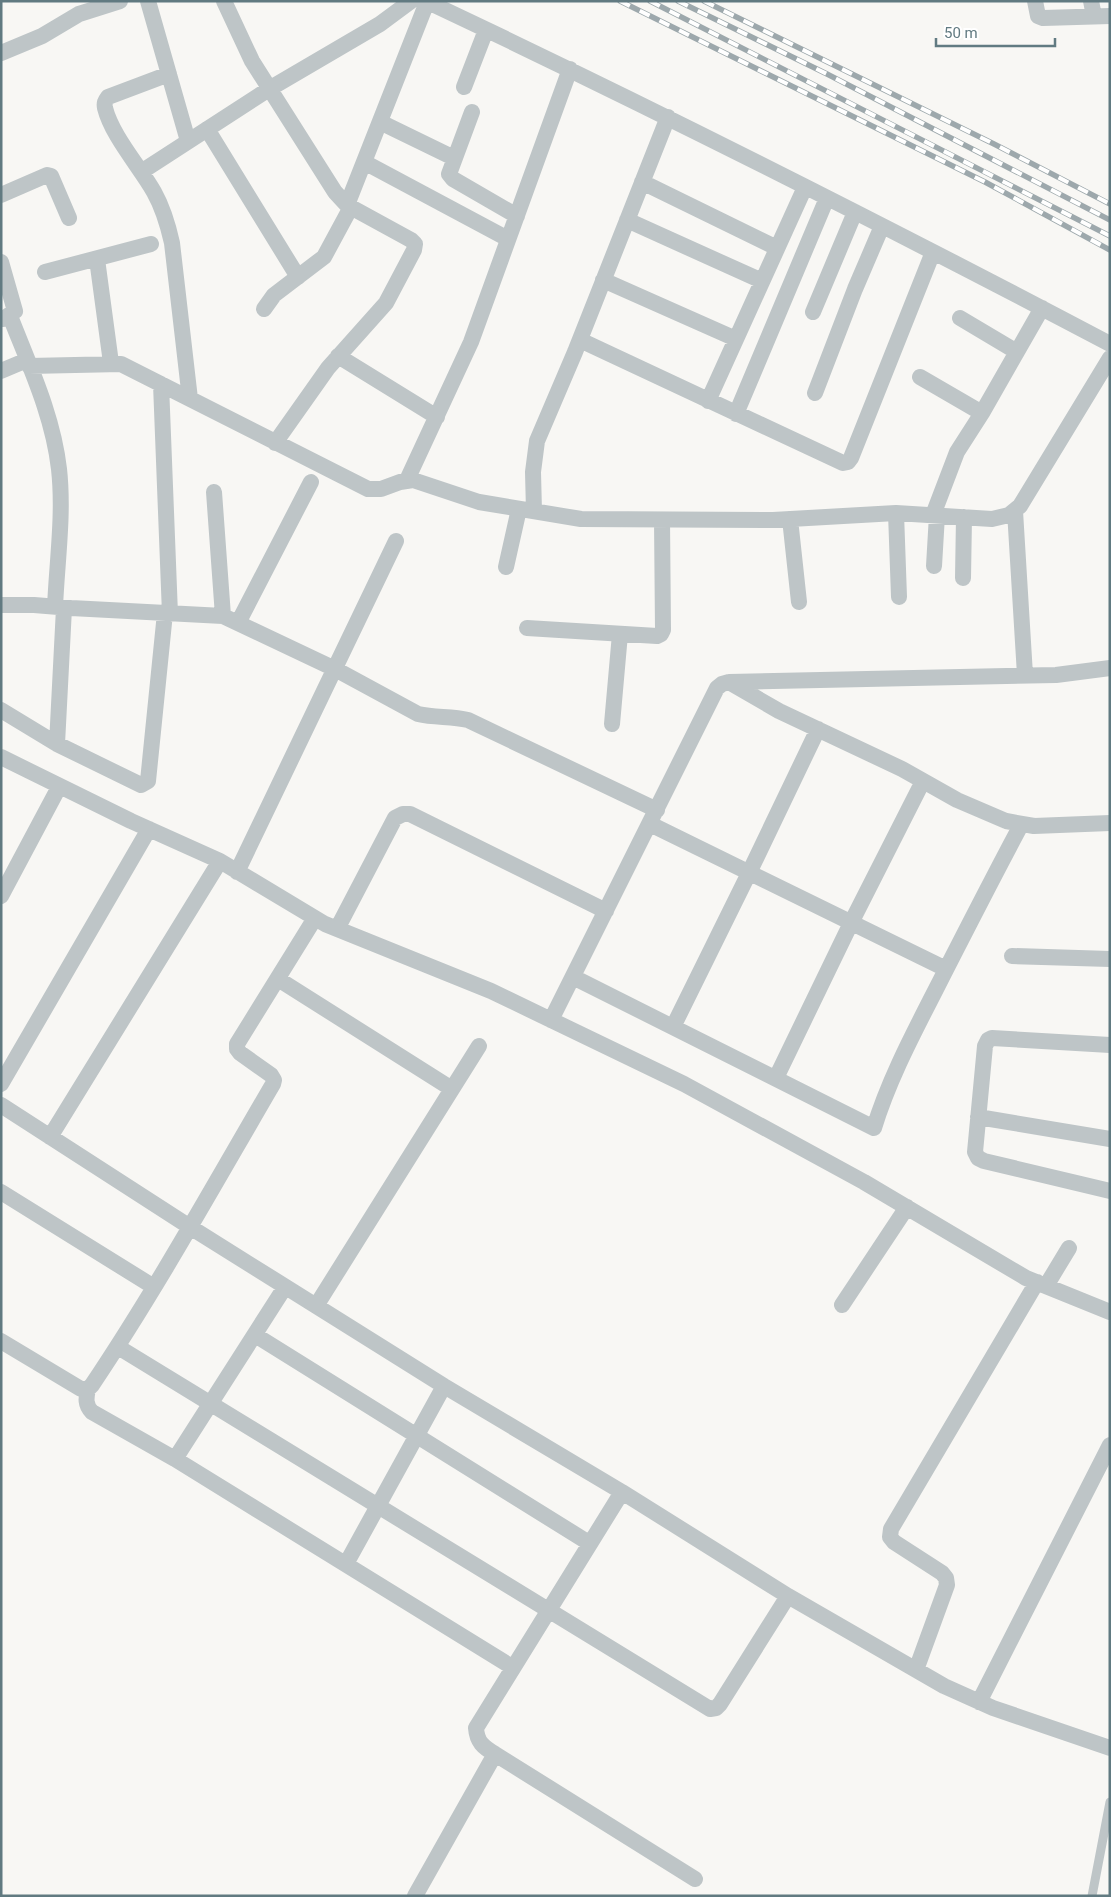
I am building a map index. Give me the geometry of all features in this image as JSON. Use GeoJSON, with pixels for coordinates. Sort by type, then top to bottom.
{"type":"FeatureCollection","features":[{"type":"Feature","properties":{"kind":"street"},"geometry":{"type":"LineString","coordinates":[[1,53],[42,36],[79,14],[120,1]]}},
{"type":"Feature","properties":{"kind":"street"},"geometry":{"type":"LineString","coordinates":[[148,1],[188,141]]}},
{"type":"Feature","properties":{"kind":"street"},"geometry":{"type":"LineString","coordinates":[[224,1],[252,61],[335,192],[349,206],[411,240],[414,244],[414,250],[379,314],[328,368],[275,443]]}},
{"type":"Feature","properties":{"kind":"street"},"geometry":{"type":"LineString","coordinates":[[141,172],[270,89],[380,24],[411,1]]}},
{"type":"Feature","properties":{"kind":"street"},"geometry":{"type":"LineString","coordinates":[[1035,1],[1038,16],[1043,18],[1098,11]]}},
{"type":"Feature","properties":{"kind":"street"},"geometry":{"type":"LineString","coordinates":[[264,309],[274,295],[324,257],[349,206],[364,162],[427,2],[668,117],[1110,344]]}},
{"type":"Feature","properties":{"kind":"street"},"geometry":{"type":"LineString","coordinates":[[464,87],[486,30]]}},
{"type":"Feature","properties":{"kind":"street"},"geometry":{"type":"LineString","coordinates":[[407,480],[471,342],[570,69]]}},
{"type":"Feature","properties":{"kind":"street"},"geometry":{"type":"LineString","coordinates":[[169,74],[108,97],[104,107],[117,134],[154,192],[169,226],[190,399]]}},
{"type":"Feature","properties":{"kind":"street"},"geometry":{"type":"LineString","coordinates":[[472,112],[449,174],[453,179],[517,216]]}},
{"type":"Feature","properties":{"kind":"street"},"geometry":{"type":"LineString","coordinates":[[506,567],[527,510],[538,441],[668,117]]}},
{"type":"Feature","properties":{"kind":"street"},"geometry":{"type":"LineString","coordinates":[[380,122],[454,158]]}},
{"type":"Feature","properties":{"kind":"street"},"geometry":{"type":"LineString","coordinates":[[207,129],[298,278]]}},
{"type":"Feature","properties":{"kind":"street"},"geometry":{"type":"LineString","coordinates":[[364,162],[508,239]]}},
{"type":"Feature","properties":{"kind":"street"},"geometry":{"type":"LineString","coordinates":[[1,195],[47,175],[51,176],[69,218]]}},
{"type":"Feature","properties":{"kind":"street"},"geometry":{"type":"LineString","coordinates":[[642,182],[778,248]]}},
{"type":"Feature","properties":{"kind":"street"},"geometry":{"type":"LineString","coordinates":[[708,401],[805,186]]}},
{"type":"Feature","properties":{"kind":"street"},"geometry":{"type":"LineString","coordinates":[[736,414],[827,198]]}},
{"type":"Feature","properties":{"kind":"street"},"geometry":{"type":"LineString","coordinates":[[813,312],[855,212]]}},
{"type":"Feature","properties":{"kind":"street"},"geometry":{"type":"LineString","coordinates":[[627,220],[762,281]]}},
{"type":"Feature","properties":{"kind":"street"},"geometry":{"type":"LineString","coordinates":[[814,394],[882,226]]}},
{"type":"Feature","properties":{"kind":"street"},"geometry":{"type":"LineString","coordinates":[[45,272],[151,244]]}},
{"type":"Feature","properties":{"kind":"street"},"geometry":{"type":"LineString","coordinates":[[580,340],[843,463],[848,462],[933,252]]}},
{"type":"Feature","properties":{"kind":"street"},"geometry":{"type":"LineString","coordinates":[[97,259],[111,363]]}},
{"type":"Feature","properties":{"kind":"street"},"geometry":{"type":"LineString","coordinates":[[1,262],[15,311],[6,318],[28,363],[48,417],[58,467],[60,493],[57,744]]}},
{"type":"Feature","properties":{"kind":"street"},"geometry":{"type":"LineString","coordinates":[[603,280],[736,339]]}},
{"type":"Feature","properties":{"kind":"street"},"geometry":{"type":"LineString","coordinates":[[934,566],[935,515],[956,452],[982,413],[1042,308]]}},
{"type":"Feature","properties":{"kind":"street"},"geometry":{"type":"LineString","coordinates":[[960,318],[1017,352]]}},
{"type":"Feature","properties":{"kind":"street"},"geometry":{"type":"LineString","coordinates":[[338,356],[437,416]]}},
{"type":"Feature","properties":{"kind":"street"},"geometry":{"type":"LineString","coordinates":[[1,371],[28,363],[121,364],[368,489],[381,489],[407,480],[413,480],[479,502],[581,519],[717,521],[896,513],[1001,518],[1015,511],[1020,506],[1110,358]]}},
{"type":"Feature","properties":{"kind":"street"},"geometry":{"type":"LineString","coordinates":[[920,377],[982,413]]}},
{"type":"Feature","properties":{"kind":"street"},"geometry":{"type":"LineString","coordinates":[[1,710],[57,744],[141,785],[148,781],[168,613],[161,384]]}},
{"type":"Feature","properties":{"kind":"street"},"geometry":{"type":"LineString","coordinates":[[238,623],[311,482]]}},
{"type":"Feature","properties":{"kind":"street"},"geometry":{"type":"LineString","coordinates":[[214,492],[223,616]]}},
{"type":"Feature","properties":{"kind":"street"},"geometry":{"type":"LineString","coordinates":[[1015,511],[1025,675]]}},
{"type":"Feature","properties":{"kind":"street"},"geometry":{"type":"LineString","coordinates":[[896,513],[899,596]]}},
{"type":"Feature","properties":{"kind":"street"},"geometry":{"type":"LineString","coordinates":[[963,578],[964,517]]}},
{"type":"Feature","properties":{"kind":"street"},"geometry":{"type":"LineString","coordinates":[[790,518],[799,602]]}},
{"type":"Feature","properties":{"kind":"street"},"geometry":{"type":"LineString","coordinates":[[527,628],[657,636],[661,634],[663,630],[662,520]]}},
{"type":"Feature","properties":{"kind":"street"},"geometry":{"type":"LineString","coordinates":[[238,872],[396,541]]}},
{"type":"Feature","properties":{"kind":"street"},"geometry":{"type":"LineString","coordinates":[[1,605],[223,616],[335,669],[418,714],[430,717],[455,716],[468,720],[653,817],[749,873],[946,969]]}},
{"type":"Feature","properties":{"kind":"street"},"geometry":{"type":"LineString","coordinates":[[612,724],[620,634]]}},
{"type":"Feature","properties":{"kind":"street"},"geometry":{"type":"LineString","coordinates":[[551,1020],[717,688],[722,684],[729,682],[1056,675],[1110,668]]}},
{"type":"Feature","properties":{"kind":"street"},"geometry":{"type":"LineString","coordinates":[[729,682],[779,711],[982,811],[1021,825],[1110,823]]}},
{"type":"Feature","properties":{"kind":"street"},"geometry":{"type":"LineString","coordinates":[[673,1027],[818,729]]}},
{"type":"Feature","properties":{"kind":"street"},"geometry":{"type":"LineString","coordinates":[[1,757],[59,787],[220,861],[315,918],[491,991],[684,1084],[907,1207],[1026,1278],[1110,1312]]}},
{"type":"Feature","properties":{"kind":"street"},"geometry":{"type":"LineString","coordinates":[[776,1078],[851,923],[923,781]]}},
{"type":"Feature","properties":{"kind":"street"},"geometry":{"type":"LineString","coordinates":[[1,896],[59,787]]}},
{"type":"Feature","properties":{"kind":"street"},"geometry":{"type":"LineString","coordinates":[[338,929],[395,818],[403,814],[410,814],[606,911]]}},
{"type":"Feature","properties":{"kind":"street"},"geometry":{"type":"LineString","coordinates":[[573,977],[874,1128],[880,1108],[910,1040],[1021,825]]}},
{"type":"Feature","properties":{"kind":"street"},"geometry":{"type":"LineString","coordinates":[[1,1084],[149,829]]}},
{"type":"Feature","properties":{"kind":"street"},"geometry":{"type":"LineString","coordinates":[[50,1137],[220,861]]}},
{"type":"Feature","properties":{"kind":"street"},"geometry":{"type":"LineString","coordinates":[[1,1341],[81,1389],[92,1385],[118,1347],[273,1084],[274,1080],[271,1075],[240,1052],[237,1049],[237,1044],[315,918]]}},
{"type":"Feature","properties":{"kind":"street"},"geometry":{"type":"LineString","coordinates":[[1012,956],[1110,959]]}},
{"type":"Feature","properties":{"kind":"street"},"geometry":{"type":"LineString","coordinates":[[278,979],[452,1089]]}},
{"type":"Feature","properties":{"kind":"street"},"geometry":{"type":"LineString","coordinates":[[1110,1045],[992,1038],[988,1040],[985,1046],[975,1152],[978,1158],[984,1161],[1110,1191]]}},
{"type":"Feature","properties":{"kind":"street"},"geometry":{"type":"LineString","coordinates":[[316,1306],[478,1046]]}},
{"type":"Feature","properties":{"kind":"street"},"geometry":{"type":"LineString","coordinates":[[1,1105],[190,1227],[444,1386],[622,1492],[788,1596],[944,1686],[979,1702],[1110,1748]]}},
{"type":"Feature","properties":{"kind":"street"},"geometry":{"type":"LineString","coordinates":[[978,1117],[1110,1139]]}},
{"type":"Feature","properties":{"kind":"street"},"geometry":{"type":"LineString","coordinates":[[1,1192],[154,1287]]}},
{"type":"Feature","properties":{"kind":"street"},"geometry":{"type":"LineString","coordinates":[[842,1305],[907,1207]]}},
{"type":"Feature","properties":{"kind":"street"},"geometry":{"type":"LineString","coordinates":[[916,1670],[947,1586],[946,1578],[942,1573],[894,1542],[890,1537],[891,1529],[1042,1284],[1069,1248]]}},
{"type":"Feature","properties":{"kind":"street"},"geometry":{"type":"LineString","coordinates":[[175,1459],[285,1286]]}},
{"type":"Feature","properties":{"kind":"street"},"geometry":{"type":"LineString","coordinates":[[255,1335],[589,1543]]}},
{"type":"Feature","properties":{"kind":"street"},"geometry":{"type":"LineString","coordinates":[[118,1347],[710,1709],[716,1708],[720,1704],[788,1596]]}},
{"type":"Feature","properties":{"kind":"street"},"geometry":{"type":"LineString","coordinates":[[346,1564],[444,1386]]}},
{"type":"Feature","properties":{"kind":"street"},"geometry":{"type":"LineString","coordinates":[[88,1388],[86,1400],[92,1412],[175,1459],[512,1667]]}},
{"type":"Feature","properties":{"kind":"street"},"geometry":{"type":"LineString","coordinates":[[979,1702],[1110,1445]]}},
{"type":"Feature","properties":{"kind":"street"},"geometry":{"type":"LineString","coordinates":[[622,1492],[512,1667],[476,1728],[476,1738],[482,1746],[494,1754],[694,1879]]}},
{"type":"Feature","properties":{"kind":"street"},"geometry":{"type":"LineString","coordinates":[[415,1896],[494,1754]]}},
{"type":"Feature","properties":{"kind":"lane"},"geometry":{"type":"LineString","coordinates":[[1092,1896],[1110,1802]]}},
{"type":"Feature","properties":{"kind":"railway"},"geometry":{"type":"LineString","coordinates":[[620,1],[985,182],[1110,250]]}},
{"type":"Feature","properties":{"kind":"railway"},"geometry":{"type":"LineString","coordinates":[[650,1],[1110,236]]}},
{"type":"Feature","properties":{"kind":"railway"},"geometry":{"type":"LineString","coordinates":[[678,1],[827,74],[1110,220]]}},
{"type":"Feature","properties":{"kind":"railway"},"geometry":{"type":"LineString","coordinates":[[704,1],[994,144],[1110,204]]}}]}
